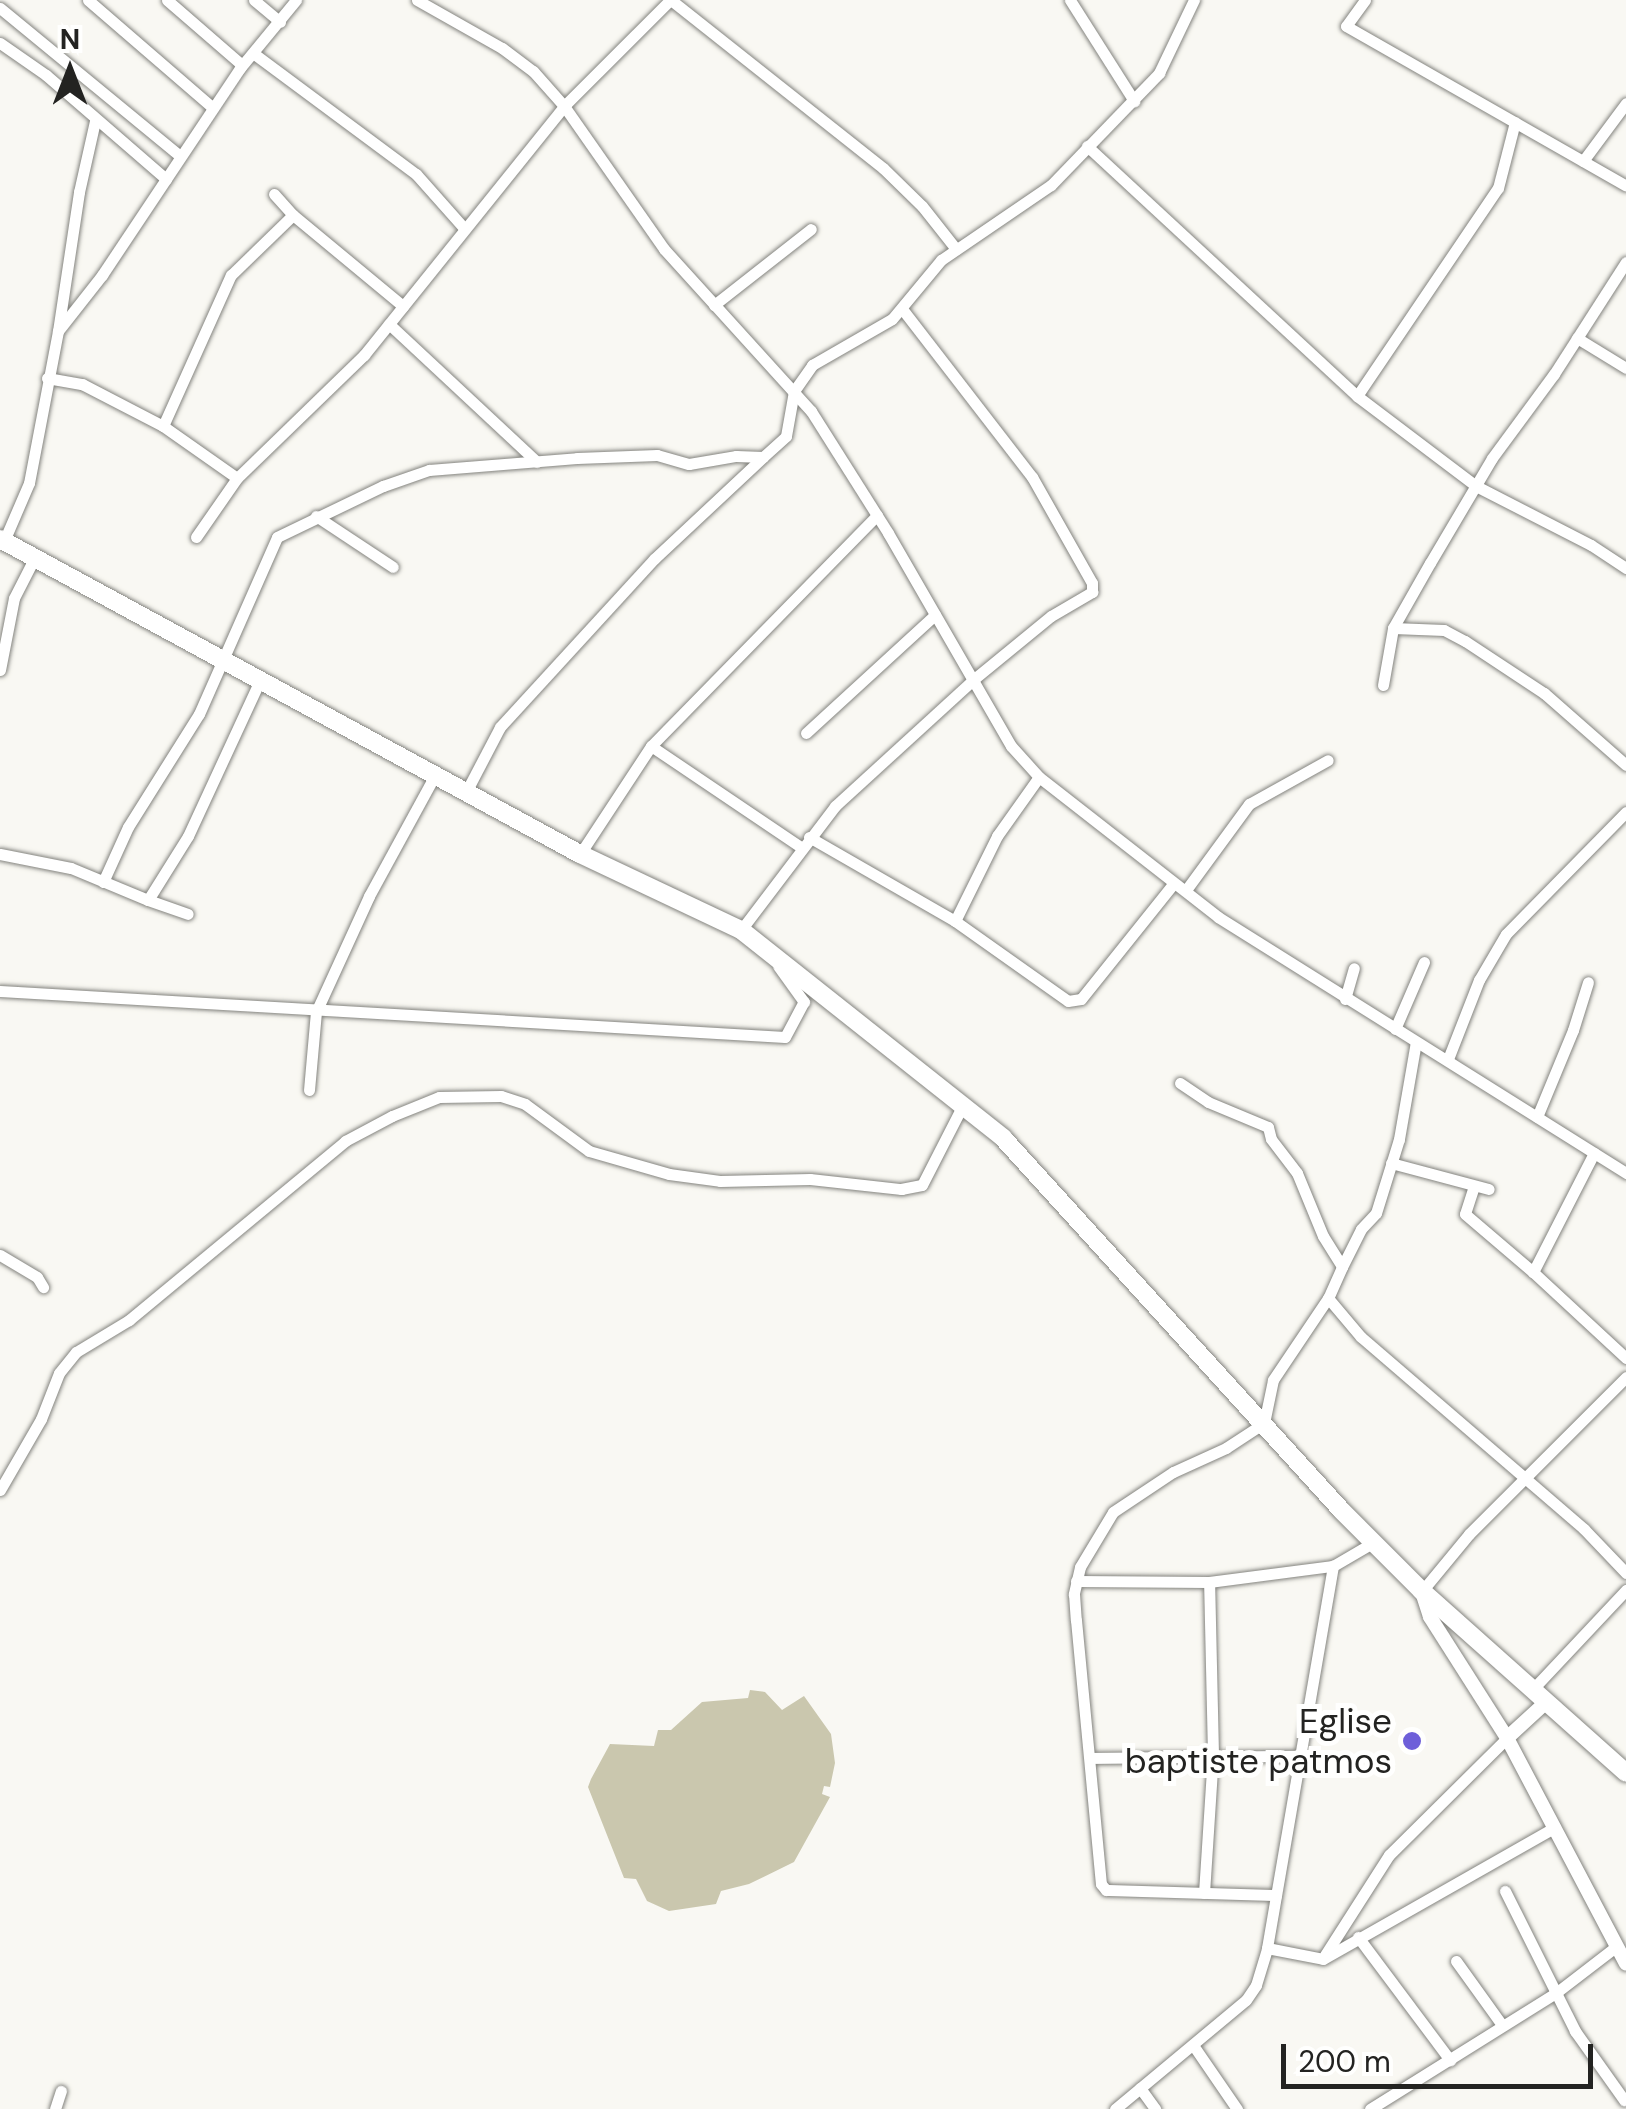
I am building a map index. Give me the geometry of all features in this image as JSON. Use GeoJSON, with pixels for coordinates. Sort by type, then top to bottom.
{"type":"FeatureCollection","features":[{"type":"Feature","properties":{"kind":"highway"},"geometry":{"type":"LineString","coordinates":[[2,540],[580,854],[741,930],[774,960],[854,1016],[964,1103],[1058,1194],[1422,1591],[1626,1773]]}},
{"type":"Feature","properties":{"kind":"street"},"geometry":{"type":"LineString","coordinates":[[88,0],[212,108]]}},
{"type":"Feature","properties":{"kind":"street"},"geometry":{"type":"LineString","coordinates":[[167,0],[242,65]]}},
{"type":"Feature","properties":{"kind":"street"},"geometry":{"type":"LineString","coordinates":[[254,0],[280,22]]}},
{"type":"Feature","properties":{"kind":"street"},"geometry":{"type":"LineString","coordinates":[[58,331],[102,275],[242,65],[296,0]]}},
{"type":"Feature","properties":{"kind":"street"},"geometry":{"type":"LineString","coordinates":[[417,0],[502,48],[533,71],[564,106],[641,219],[714,306],[794,391],[877,515],[1012,746],[1039,777],[1218,917],[1626,1173]]}},
{"type":"Feature","properties":{"kind":"street"},"geometry":{"type":"LineString","coordinates":[[196,537],[238,478],[364,355],[564,106],[671,0],[883,168],[922,206],[956,249]]}},
{"type":"Feature","properties":{"kind":"street"},"geometry":{"type":"LineString","coordinates":[[1070,0],[1134,101]]}},
{"type":"Feature","properties":{"kind":"street"},"geometry":{"type":"LineString","coordinates":[[466,792],[500,726],[654,559],[786,436],[794,391],[812,365],[902,309],[941,260],[1039,196],[1164,66],[1194,0]]}},
{"type":"Feature","properties":{"kind":"street"},"geometry":{"type":"LineString","coordinates":[[1365,0],[1346,26],[1626,186]]}},
{"type":"Feature","properties":{"kind":"street"},"geometry":{"type":"LineString","coordinates":[[0,8],[180,156]]}},
{"type":"Feature","properties":{"kind":"street"},"geometry":{"type":"LineString","coordinates":[[0,43],[46,75],[166,178]]}},
{"type":"Feature","properties":{"kind":"street"},"geometry":{"type":"LineString","coordinates":[[252,53],[416,174],[464,228]]}},
{"type":"Feature","properties":{"kind":"street"},"geometry":{"type":"LineString","coordinates":[[1583,161],[1626,104]]}},
{"type":"Feature","properties":{"kind":"street"},"geometry":{"type":"LineString","coordinates":[[2,540],[29,483],[58,331],[78,192],[95,121]]}},
{"type":"Feature","properties":{"kind":"street"},"geometry":{"type":"LineString","coordinates":[[1357,396],[1498,188],[1515,122]]}},
{"type":"Feature","properties":{"kind":"street"},"geometry":{"type":"LineString","coordinates":[[1087,146],[1357,396],[1476,486],[1592,545],[1626,568]]}},
{"type":"Feature","properties":{"kind":"street"},"geometry":{"type":"LineString","coordinates":[[274,194],[293,216],[403,306]]}},
{"type":"Feature","properties":{"kind":"street"},"geometry":{"type":"LineString","coordinates":[[163,426],[230,275],[293,216]]}},
{"type":"Feature","properties":{"kind":"street"},"geometry":{"type":"LineString","coordinates":[[714,306],[810,228]]}},
{"type":"Feature","properties":{"kind":"street"},"geometry":{"type":"LineString","coordinates":[[1383,685],[1394,628],[1476,486],[1626,262]]}},
{"type":"Feature","properties":{"kind":"street"},"geometry":{"type":"LineString","coordinates":[[741,930],[834,806],[974,679],[1051,616],[1088,598],[1092,583],[1032,477],[902,309]]}},
{"type":"Feature","properties":{"kind":"street"},"geometry":{"type":"LineString","coordinates":[[390,324],[538,462]]}},
{"type":"Feature","properties":{"kind":"street"},"geometry":{"type":"LineString","coordinates":[[1577,338],[1626,368]]}},
{"type":"Feature","properties":{"kind":"street"},"geometry":{"type":"LineString","coordinates":[[47,378],[82,384],[163,426],[238,478]]}},
{"type":"Feature","properties":{"kind":"street"},"geometry":{"type":"LineString","coordinates":[[103,882],[128,827],[198,714],[277,538],[316,516],[429,470],[657,456],[690,464],[736,456],[763,457]]}},
{"type":"Feature","properties":{"kind":"street"},"geometry":{"type":"LineString","coordinates":[[580,854],[652,746],[877,515]]}},
{"type":"Feature","properties":{"kind":"street"},"geometry":{"type":"LineString","coordinates":[[316,516],[393,567]]}},
{"type":"Feature","properties":{"kind":"street"},"geometry":{"type":"LineString","coordinates":[[0,670],[14,598],[34,559]]}},
{"type":"Feature","properties":{"kind":"street"},"geometry":{"type":"LineString","coordinates":[[806,733],[935,615]]}},
{"type":"Feature","properties":{"kind":"street"},"geometry":{"type":"LineString","coordinates":[[1394,628],[1444,630],[1466,641],[1544,693],[1626,765]]}},
{"type":"Feature","properties":{"kind":"street"},"geometry":{"type":"LineString","coordinates":[[148,900],[188,836],[260,680]]}},
{"type":"Feature","properties":{"kind":"street"},"geometry":{"type":"LineString","coordinates":[[652,746],[805,842],[955,922],[1068,1001],[1075,1001],[1249,804],[1328,760]]}},
{"type":"Feature","properties":{"kind":"street"},"geometry":{"type":"LineString","coordinates":[[309,1090],[316,1012],[370,896],[436,775]]}},
{"type":"Feature","properties":{"kind":"street"},"geometry":{"type":"LineString","coordinates":[[955,922],[997,836],[1039,777]]}},
{"type":"Feature","properties":{"kind":"street"},"geometry":{"type":"LineString","coordinates":[[1448,1059],[1474,989],[1506,934],[1626,812]]}},
{"type":"Feature","properties":{"kind":"street"},"geometry":{"type":"LineString","coordinates":[[0,854],[71,868],[188,914]]}},
{"type":"Feature","properties":{"kind":"street"},"geometry":{"type":"LineString","coordinates":[[0,991],[316,1012],[632,1025],[785,1037],[804,1002],[774,960]]}},
{"type":"Feature","properties":{"kind":"street"},"geometry":{"type":"LineString","coordinates":[[1395,1030],[1424,962]]}},
{"type":"Feature","properties":{"kind":"street"},"geometry":{"type":"LineString","coordinates":[[1345,999],[1354,968]]}},
{"type":"Feature","properties":{"kind":"street"},"geometry":{"type":"LineString","coordinates":[[1537,1116],[1588,982]]}},
{"type":"Feature","properties":{"kind":"street"},"geometry":{"type":"LineString","coordinates":[[1276,1894],[1102,1888],[1076,1581],[1086,1554],[1113,1512],[1173,1472],[1226,1448],[1264,1423],[1273,1380],[1328,1298],[1361,1229],[1376,1213],[1392,1163],[1416,1042]]}},
{"type":"Feature","properties":{"kind":"street"},"geometry":{"type":"LineString","coordinates":[[1180,1083],[1208,1102],[1268,1127],[1271,1139],[1297,1173],[1322,1236],[1342,1267]]}},
{"type":"Feature","properties":{"kind":"street"},"geometry":{"type":"LineString","coordinates":[[0,1490],[41,1419],[59,1373],[76,1352],[128,1320],[345,1141],[392,1116],[440,1097],[501,1096],[525,1104],[589,1152],[670,1174],[720,1180],[810,1179],[900,1190],[922,1185],[964,1103]]}},
{"type":"Feature","properties":{"kind":"street"},"geometry":{"type":"LineString","coordinates":[[1533,1272],[1594,1153]]}},
{"type":"Feature","properties":{"kind":"street"},"geometry":{"type":"LineString","coordinates":[[1392,1163],[1489,1189]]}},
{"type":"Feature","properties":{"kind":"street"},"geometry":{"type":"LineString","coordinates":[[1474,1186],[1466,1214],[1626,1358]]}},
{"type":"Feature","properties":{"kind":"street"},"geometry":{"type":"LineString","coordinates":[[0,1255],[37,1277],[43,1287]]}},
{"type":"Feature","properties":{"kind":"street"},"geometry":{"type":"LineString","coordinates":[[1328,1298],[1362,1337],[1524,1476],[1626,1573]]}},
{"type":"Feature","properties":{"kind":"street"},"geometry":{"type":"LineString","coordinates":[[1626,1377],[1524,1476],[1422,1591],[1430,1617],[1507,1738],[1626,1964]]}},
{"type":"Feature","properties":{"kind":"street"},"geometry":{"type":"LineString","coordinates":[[1076,1581],[1209,1582],[1333,1566],[1374,1542]]}},
{"type":"Feature","properties":{"kind":"street"},"geometry":{"type":"LineString","coordinates":[[1114,2109],[1246,2000],[1256,1985],[1268,1948],[1333,1566]]}},
{"type":"Feature","properties":{"kind":"street"},"geometry":{"type":"LineString","coordinates":[[1204,1892],[1214,1754],[1209,1582]]}},
{"type":"Feature","properties":{"kind":"street"},"geometry":{"type":"LineString","coordinates":[[1323,1959],[1389,1855],[1507,1738],[1626,1590]]}},
{"type":"Feature","properties":{"kind":"street"},"geometry":{"type":"LineString","coordinates":[[1091,1758],[1298,1756]]}},
{"type":"Feature","properties":{"kind":"street"},"geometry":{"type":"LineString","coordinates":[[1268,1948],[1323,1959],[1554,1827]]}},
{"type":"Feature","properties":{"kind":"street"},"geometry":{"type":"LineString","coordinates":[[1505,1891],[1575,2031],[1621,2102]]}},
{"type":"Feature","properties":{"kind":"street"},"geometry":{"type":"LineString","coordinates":[[1358,1937],[1450,2060]]}},
{"type":"Feature","properties":{"kind":"street"},"geometry":{"type":"LineString","coordinates":[[1370,2109],[1557,1992],[1616,1946]]}},
{"type":"Feature","properties":{"kind":"street"},"geometry":{"type":"LineString","coordinates":[[1456,1961],[1502,2025]]}},
{"type":"Feature","properties":{"kind":"street"},"geometry":{"type":"LineString","coordinates":[[1192,2045],[1237,2109]]}},
{"type":"Feature","properties":{"kind":"street"},"geometry":{"type":"LineString","coordinates":[[1140,2088],[1155,2109]]}},
{"type":"Feature","properties":{"kind":"street"},"geometry":{"type":"LineString","coordinates":[[55,2109],[61,2091]]}},
{"type":"Feature","properties":{"kind":"shaded area"},"geometry":{"type":"Polygon","coordinates":[[[750,1690],[765,1692],[782,1710],[804,1696],[831,1734],[835,1763],[830,1787],[824,1786],[822,1794],[830,1797],[794,1862],[749,1884],[721,1891],[716,1904],[669,1911],[647,1901],[636,1879],[624,1878],[588,1787],[610,1744],[654,1746],[658,1730],[671,1730],[702,1702],[748,1698],[750,1690]]]}},
{"type":"Feature","properties":{"kind":"place","name":"Eglise baptiste patmos"},"geometry":{"type":"Point","coordinates":[1412,1741]}}]}
